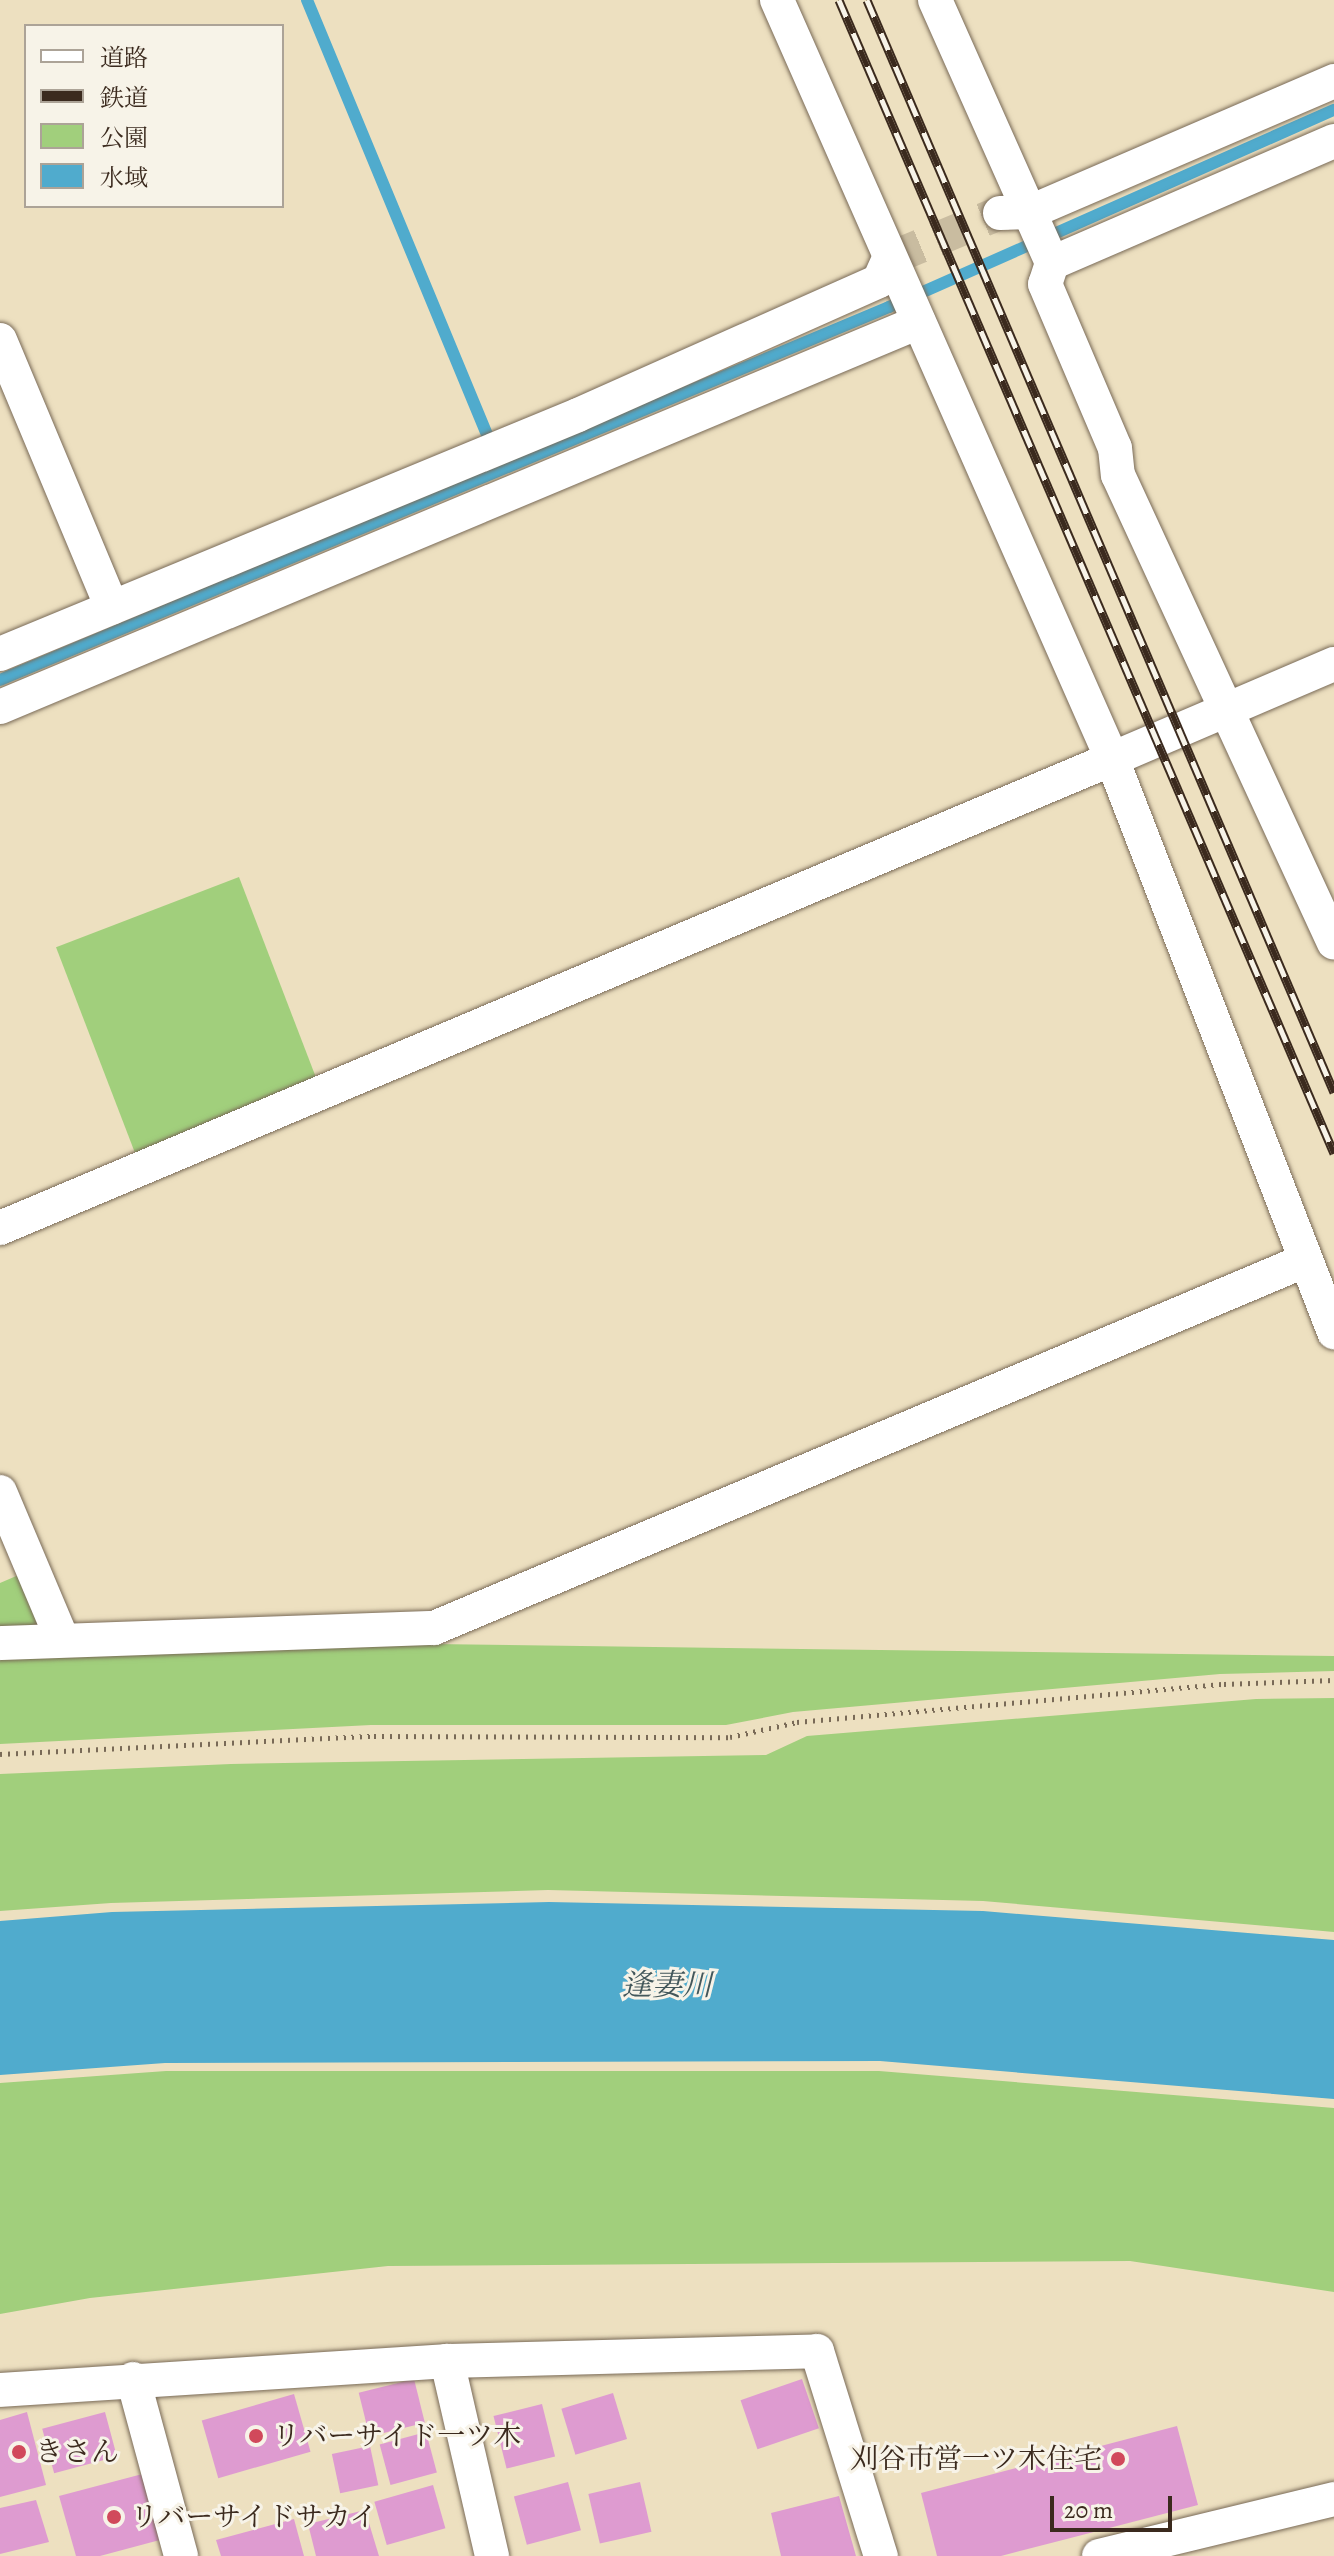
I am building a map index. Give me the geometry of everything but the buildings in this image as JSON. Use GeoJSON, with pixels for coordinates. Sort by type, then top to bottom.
{"type":"FeatureCollection","features":[{"type":"Feature","properties":{"kind":"street"},"geometry":{"type":"LineString","coordinates":[[777,0],[1112,759],[1334,1332]]}},
{"type":"Feature","properties":{"kind":"street"},"geometry":{"type":"LineString","coordinates":[[935,0],[1015,213],[1052,263]]}},
{"type":"Feature","properties":{"kind":"street"},"geometry":{"type":"LineString","coordinates":[[1015,213],[1334,81]]}},
{"type":"Feature","properties":{"kind":"street"},"geometry":{"type":"LineString","coordinates":[[1334,141],[1052,263],[1045,284],[1115,448],[1118,475],[1222,710],[1334,943]]}},
{"type":"Feature","properties":{"kind":"street"},"geometry":{"type":"LineString","coordinates":[[0,654],[578,415],[879,281],[889,259]]}},
{"type":"Feature","properties":{"kind":"street"},"geometry":{"type":"LineString","coordinates":[[0,707],[919,322]]}},
{"type":"Feature","properties":{"kind":"street"},"geometry":{"type":"LineString","coordinates":[[0,340],[112,608]]}},
{"type":"Feature","properties":{"kind":"street"},"geometry":{"type":"LineString","coordinates":[[0,1228],[1334,664]]}},
{"type":"Feature","properties":{"kind":"street"},"geometry":{"type":"LineString","coordinates":[[0,1643],[434,1628],[1304,1261]]}},
{"type":"Feature","properties":{"kind":"street"},"geometry":{"type":"LineString","coordinates":[[0,1492],[62,1639]]}},
{"type":"Feature","properties":{"kind":"street"},"geometry":{"type":"LineString","coordinates":[[0,2390],[447,2361],[817,2351],[881,2556]]}},
{"type":"Feature","properties":{"kind":"street"},"geometry":{"type":"LineString","coordinates":[[447,2361],[492,2556]]}},
{"type":"Feature","properties":{"kind":"street"},"geometry":{"type":"LineString","coordinates":[[133,2379],[181,2556]]}},
{"type":"Feature","properties":{"kind":"street"},"geometry":{"type":"LineString","coordinates":[[1099,2556],[1334,2499]]}},
{"type":"Feature","properties":{"kind":"path"},"geometry":{"type":"LineString","coordinates":[[0,1754],[374,1736],[730,1737],[797,1722],[1224,1684],[1334,1680]]}},
{"type":"Feature","properties":{"kind":"green space"},"geometry":{"type":"Polygon","coordinates":[[[239,877],[321,1091],[138,1161],[56,947],[239,877]]]}},
{"type":"Feature","properties":{"kind":"green space"},"geometry":{"type":"Polygon","coordinates":[[[21,1574],[45,1628],[0,1631],[0,1583],[21,1574]]]}},
{"type":"Feature","properties":{"kind":"green space"},"geometry":{"type":"Polygon","coordinates":[[[432,1644],[1334,1656],[1334,1671],[1220,1674],[793,1712],[726,1725],[371,1725],[0,1744],[0,1657],[432,1644]]]}},
{"type":"Feature","properties":{"kind":"green space"},"geometry":{"type":"Polygon","coordinates":[[[1334,1698],[1334,1932],[983,1901],[548,1890],[111,1903],[0,1911],[0,1774],[231,1764],[766,1755],[807,1736],[1256,1699],[1334,1698]]]}},
{"type":"Feature","properties":{"kind":"green space"},"geometry":{"type":"Polygon","coordinates":[[[166,2071],[879,2071],[1334,2108],[1334,2292],[1130,2261],[388,2266],[90,2298],[0,2314],[0,2083],[166,2071]]]}},
{"type":"Feature","properties":{"kind":"water","name":"逢妻川"},"geometry":{"type":"Polygon","coordinates":[[[549,1902],[983,1911],[1334,1940],[1334,2099],[880,2061],[165,2063],[0,2075],[0,1921],[112,1912],[549,1902]]]}},
{"type":"Feature","properties":{"kind":"waterway"},"geometry":{"type":"LineString","coordinates":[[307,0],[493,448]]}},
{"type":"Feature","properties":{"kind":"waterway"},"geometry":{"type":"LineString","coordinates":[[0,680],[889,307],[1334,110]]}},
{"type":"Feature","properties":{"kind":"tunnel"},"geometry":{"type":"LineString","coordinates":[[889,259],[1000,213]]}},
{"type":"Feature","properties":{"kind":"railway"},"geometry":{"type":"LineString","coordinates":[[839,0],[1334,1153]]}},
{"type":"Feature","properties":{"kind":"railway"},"geometry":{"type":"LineString","coordinates":[[867,0],[1334,1092]]}},
{"type":"Feature","properties":{"kind":"place","name":"リバーサイド一ツ木"},"geometry":{"type":"Point","coordinates":[256,2436]}},
{"type":"Feature","properties":{"kind":"place","name":"きさん"},"geometry":{"type":"Point","coordinates":[19,2452]}},
{"type":"Feature","properties":{"kind":"place","name":"刈谷市営一ツ木住宅"},"geometry":{"type":"Point","coordinates":[1118,2459]}},
{"type":"Feature","properties":{"kind":"place","name":"リバーサイドサカイ"},"geometry":{"type":"Point","coordinates":[114,2517]}}]}
